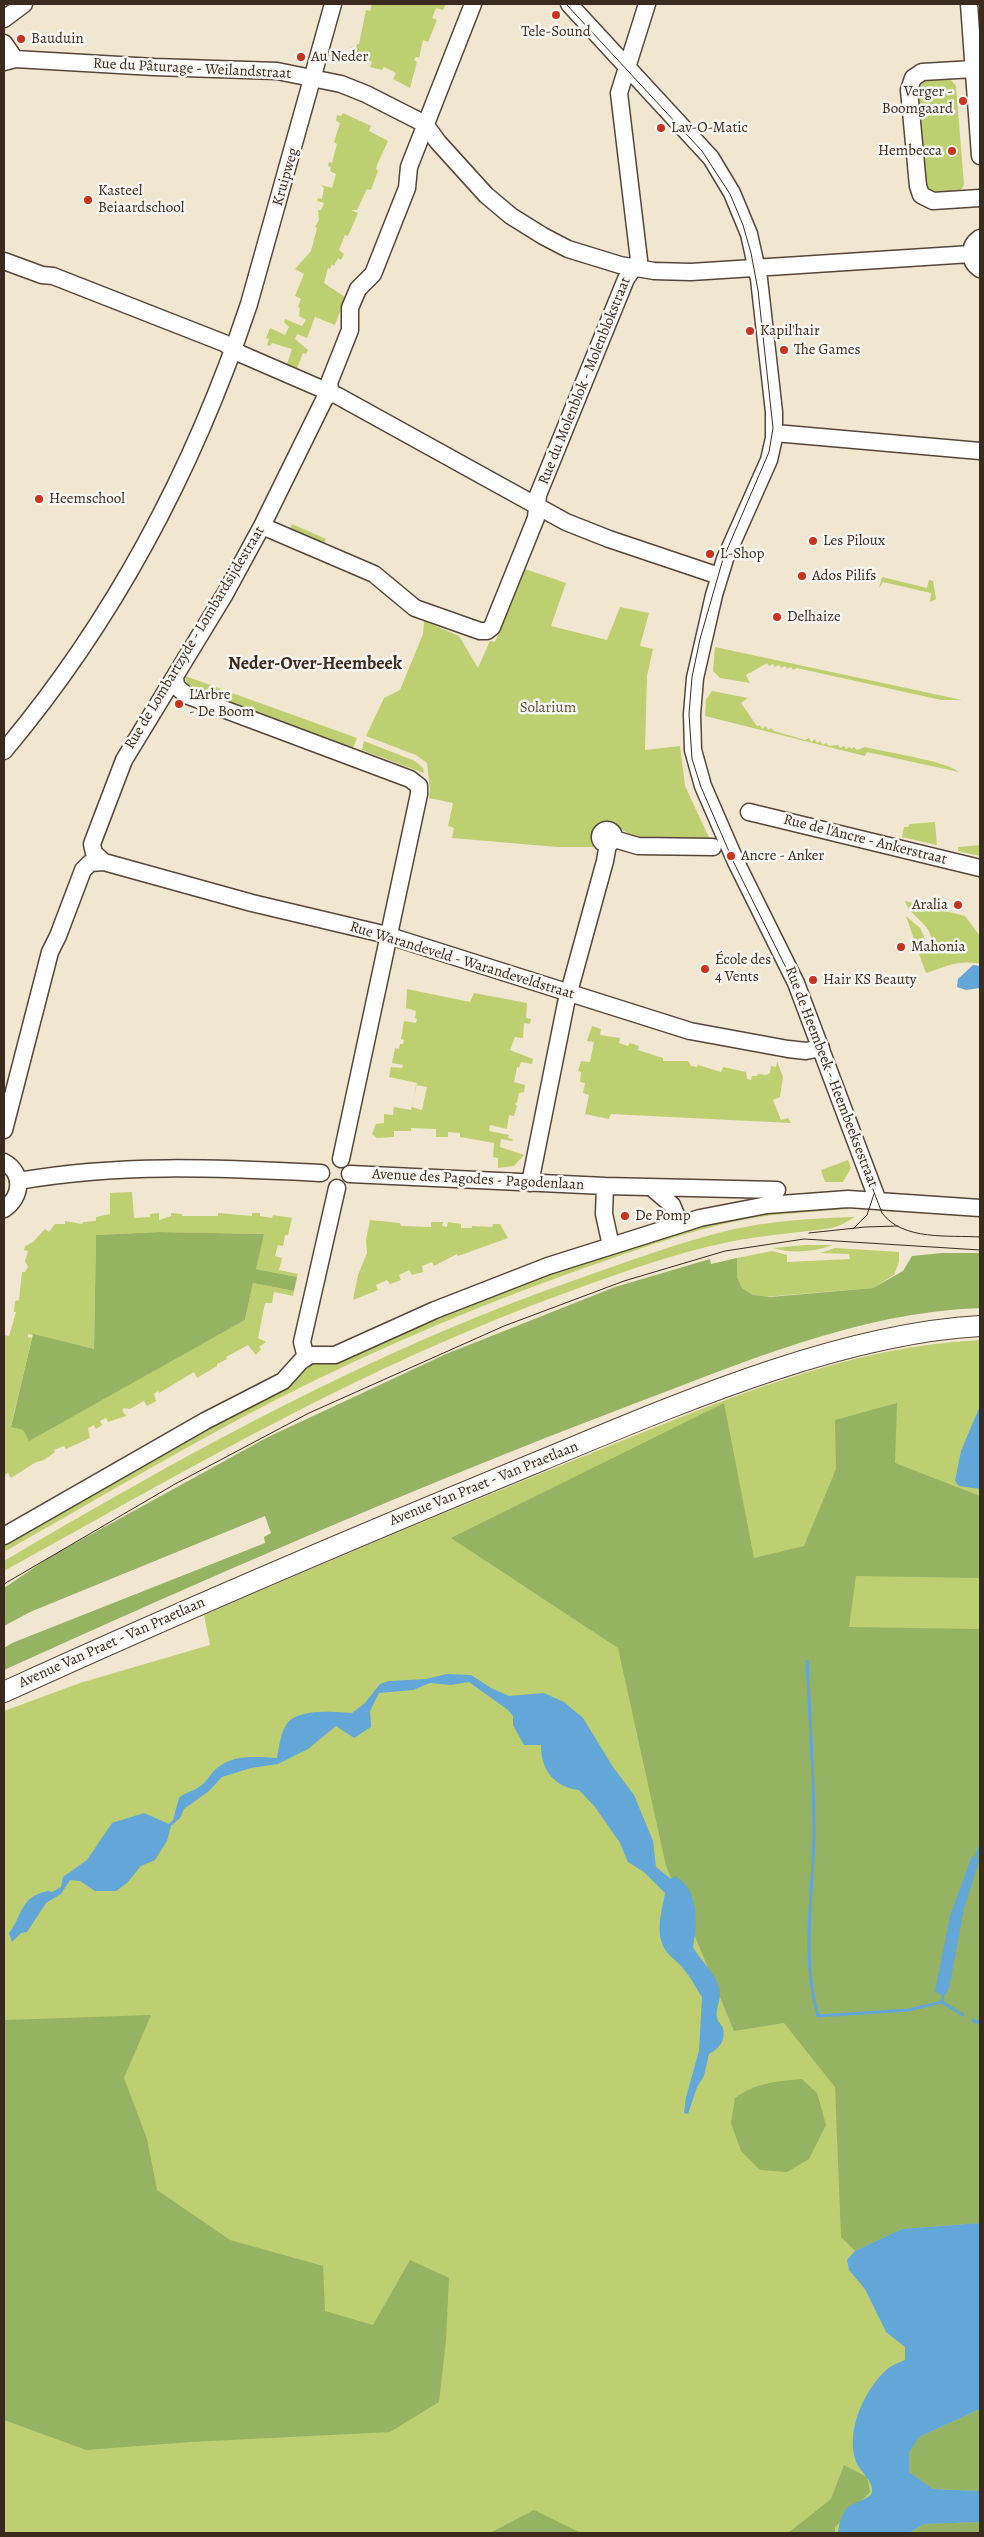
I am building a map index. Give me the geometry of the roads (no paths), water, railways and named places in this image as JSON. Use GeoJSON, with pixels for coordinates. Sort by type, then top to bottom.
{"type":"FeatureCollection","features":[{"type":"Feature","properties":{"kind":"main road","name":"Avenue Van Praet - Van Praetlaan"},"geometry":{"type":"LineString","coordinates":[[4,1692],[226,1592],[411,1514],[715,1392],[851,1348],[931,1331],[980,1326]]}},
{"type":"Feature","properties":{"kind":"street"},"geometry":{"type":"LineString","coordinates":[[4,19],[24,4]]}},
{"type":"Feature","properties":{"kind":"street","name":"Kruipweg"},"geometry":{"type":"LineString","coordinates":[[4,751],[73,662],[149,538],[194,446],[234,350],[260,271],[333,4]]}},
{"type":"Feature","properties":{"kind":"street","name":"Rue de Lombartzyde - Lombardsijdestraat"},"geometry":{"type":"LineString","coordinates":[[104,862],[94,853],[92,844],[119,770],[262,526],[325,398],[331,394],[329,383],[350,330],[350,308],[358,289],[374,274],[407,188],[409,167],[473,4]]}},
{"type":"Feature","properties":{"kind":"street","name":"Rue de Heembeek - Heembeeksestraat"},"geometry":{"type":"LineString","coordinates":[[569,4],[718,168],[741,214],[757,269],[775,433],[772,453],[720,576],[702,640],[695,678],[692,714],[694,758],[703,786],[742,875],[790,968],[878,1201]]}},
{"type":"Feature","properties":{"kind":"street","name":"Rue du Molenblok - Molenblokstraat"},"geometry":{"type":"LineString","coordinates":[[262,526],[374,574],[419,610],[480,631],[489,629],[536,518],[538,495],[626,279],[640,256],[619,92],[647,4]]}},
{"type":"Feature","properties":{"kind":"street"},"geometry":{"type":"LineString","coordinates":[[969,4],[980,156]]}},
{"type":"Feature","properties":{"kind":"street","name":"Rue du Pâturage - Weilandstraat"},"geometry":{"type":"LineString","coordinates":[[4,43],[9,60],[277,71],[314,78],[359,91],[425,124],[477,186],[511,216],[568,249],[634,268],[672,272],[757,269],[971,254]]}},
{"type":"Feature","properties":{"kind":"street"},"geometry":{"type":"LineString","coordinates":[[974,69],[922,72],[913,78],[909,90],[918,186],[921,195],[932,201],[980,198]]}},
{"type":"Feature","properties":{"kind":"street"},"geometry":{"type":"LineString","coordinates":[[980,238],[974,244],[971,254],[973,262],[980,269]]}},
{"type":"Feature","properties":{"kind":"street"},"geometry":{"type":"LineString","coordinates":[[4,261],[39,274],[53,276],[224,343],[234,350],[331,394],[538,507],[585,530],[720,576]]}},
{"type":"Feature","properties":{"kind":"street"},"geometry":{"type":"LineString","coordinates":[[775,433],[980,451]]}},
{"type":"Feature","properties":{"kind":"street"},"geometry":{"type":"LineString","coordinates":[[175,677],[176,686],[186,694],[417,784],[419,794],[341,1159],[327,1160],[320,1173]]}},
{"type":"Feature","properties":{"kind":"street","name":"Rue de l'Ancre - Ankerstraat"},"geometry":{"type":"LineString","coordinates":[[749,812],[980,868]]}},
{"type":"Feature","properties":{"kind":"street"},"geometry":{"type":"LineString","coordinates":[[530,1183],[569,994],[611,842],[638,846],[713,847]]}},
{"type":"Feature","properties":{"kind":"street"},"geometry":{"type":"LineString","coordinates":[[4,1130],[50,952],[83,870],[90,863],[104,862]]}},
{"type":"Feature","properties":{"kind":"street","name":"Rue Warandeveld - Warandeveldstraat"},"geometry":{"type":"LineString","coordinates":[[104,862],[252,903],[389,936],[569,994],[704,1034],[796,1050],[806,1051],[821,1048]]}},
{"type":"Feature","properties":{"kind":"street","name":"Avenue des Pagodes - Pagodenlaan"},"geometry":{"type":"LineString","coordinates":[[337,1188],[344,1185],[350,1174],[347,1164],[341,1159]]}},
{"type":"Feature","properties":{"kind":"street"},"geometry":{"type":"LineString","coordinates":[[4,1162],[13,1170],[18,1182],[17,1195],[4,1209]]}},
{"type":"Feature","properties":{"kind":"street"},"geometry":{"type":"LineString","coordinates":[[18,1182],[92,1171],[158,1167],[320,1173]]}},
{"type":"Feature","properties":{"kind":"street"},"geometry":{"type":"LineString","coordinates":[[306,1358],[302,1342],[337,1188],[325,1184],[320,1173]]}},
{"type":"Feature","properties":{"kind":"street","name":"Avenue des Pagodes - Pagodenlaan"},"geometry":{"type":"LineString","coordinates":[[350,1174],[652,1188],[668,1186],[777,1190]]}},
{"type":"Feature","properties":{"kind":"street","name":"Avenue des Pagodes - Pagodenlaan"},"geometry":{"type":"LineString","coordinates":[[605,1186],[604,1214],[611,1246]]}},
{"type":"Feature","properties":{"kind":"street"},"geometry":{"type":"LineString","coordinates":[[652,1188],[672,1205],[680,1224]]}},
{"type":"Feature","properties":{"kind":"street"},"geometry":{"type":"LineString","coordinates":[[4,1536],[205,1421],[283,1380],[306,1358],[314,1354],[335,1355],[491,1288],[611,1246],[680,1224],[734,1210],[774,1204],[830,1199],[980,1208]]}},
{"type":"Feature","properties":{"kind":"water"},"geometry":{"type":"Polygon","coordinates":[[[973,965],[980,966],[980,988],[966,990],[957,987],[958,979],[973,965]]]}},
{"type":"Feature","properties":{"kind":"water"},"geometry":{"type":"Polygon","coordinates":[[[980,1406],[980,1489],[959,1486],[955,1481],[961,1451],[980,1406]]]}},
{"type":"Feature","properties":{"kind":"water"},"geometry":{"type":"Polygon","coordinates":[[[447,1674],[471,1675],[491,1688],[509,1696],[544,1693],[564,1702],[583,1718],[613,1767],[634,1795],[653,1841],[656,1867],[671,1879],[675,1876],[689,1889],[693,1898],[696,1918],[693,1947],[717,1982],[720,1997],[717,2015],[724,2032],[721,2044],[709,2054],[704,2076],[697,2087],[688,2114],[684,2113],[686,2097],[699,2051],[702,1997],[681,1965],[668,1954],[662,1944],[660,1922],[665,1893],[644,1872],[628,1862],[620,1843],[595,1807],[579,1790],[563,1785],[551,1776],[543,1762],[541,1745],[524,1745],[513,1725],[513,1716],[508,1710],[469,1682],[451,1685],[430,1683],[413,1690],[379,1693],[370,1711],[371,1727],[354,1738],[336,1726],[308,1749],[278,1764],[251,1768],[222,1777],[209,1791],[184,1809],[180,1818],[171,1826],[167,1841],[155,1860],[141,1866],[127,1883],[116,1891],[95,1891],[80,1881],[70,1880],[61,1894],[46,1903],[27,1932],[21,1933],[12,1942],[9,1933],[27,1902],[32,1897],[48,1891],[52,1892],[61,1887],[63,1877],[87,1860],[112,1823],[144,1813],[169,1824],[173,1820],[179,1798],[202,1785],[215,1770],[224,1764],[231,1760],[246,1757],[277,1758],[283,1731],[290,1721],[297,1716],[316,1712],[352,1713],[365,1703],[380,1684],[389,1681],[426,1679],[447,1674]]]}},
{"type":"Feature","properties":{"kind":"water"},"geometry":{"type":"Polygon","coordinates":[[[972,1856],[978,1858],[979,1861],[964,1909],[949,1988],[946,1994],[940,1995],[935,1991],[950,1916],[972,1856]]]}},
{"type":"Feature","properties":{"kind":"water"},"geometry":{"type":"Polygon","coordinates":[[[980,2223],[980,2409],[919,2437],[909,2453],[909,2472],[933,2489],[980,2491],[980,2522],[924,2524],[909,2533],[838,2533],[842,2517],[847,2508],[868,2497],[872,2492],[871,2484],[856,2462],[853,2450],[855,2425],[859,2413],[870,2389],[877,2379],[890,2367],[905,2360],[905,2347],[886,2332],[865,2289],[849,2270],[847,2260],[855,2251],[902,2229],[980,2223]]]}},
{"type":"Feature","properties":{"kind":"waterway"},"geometry":{"type":"LineString","coordinates":[[807,1661],[813,1770],[814,1835],[809,1949],[813,1994],[818,2016],[908,2010],[942,2002]]}},
{"type":"Feature","properties":{"kind":"waterway"},"geometry":{"type":"LineString","coordinates":[[975,1860],[980,1847]]}},
{"type":"Feature","properties":{"kind":"waterway"},"geometry":{"type":"LineString","coordinates":[[944,1990],[942,2002],[963,2015]]}},
{"type":"Feature","properties":{"kind":"waterway"},"geometry":{"type":"LineString","coordinates":[[973,2020],[980,2023]]}},
{"type":"Feature","properties":{"kind":"tram line"},"geometry":{"type":"LineString","coordinates":[[566,4],[702,151],[730,194],[743,225],[758,290],[773,428],[769,452],[723,559],[700,639],[692,677],[689,714],[692,759],[701,787],[734,863],[794,984],[882,1213],[891,1222],[914,1232],[927,1235],[980,1237]]}},
{"type":"Feature","properties":{"kind":"tram line"},"geometry":{"type":"LineString","coordinates":[[853,1229],[867,1215],[874,1194]]}},
{"type":"Feature","properties":{"kind":"tram line"},"geometry":{"type":"LineString","coordinates":[[809,1233],[865,1227],[898,1226]]}},
{"type":"Feature","properties":{"kind":"tram line"},"geometry":{"type":"LineString","coordinates":[[4,1584],[175,1484],[309,1413],[504,1326],[624,1281],[725,1251],[804,1239],[980,1250]]}},
{"type":"Feature","properties":{"kind":"place","name":"Tele-Sound"},"geometry":{"type":"Point","coordinates":[556,15]}},
{"type":"Feature","properties":{"kind":"place","name":"Bauduin"},"geometry":{"type":"Point","coordinates":[21,39]}},
{"type":"Feature","properties":{"kind":"place","name":"Au Neder"},"geometry":{"type":"Point","coordinates":[301,57]}},
{"type":"Feature","properties":{"kind":"place","name":"Verger - Boomgaard"},"geometry":{"type":"Point","coordinates":[963,101]}},
{"type":"Feature","properties":{"kind":"place","name":"Lav-O-Matic"},"geometry":{"type":"Point","coordinates":[661,128]}},
{"type":"Feature","properties":{"kind":"place","name":"Hembecca"},"geometry":{"type":"Point","coordinates":[952,151]}},
{"type":"Feature","properties":{"kind":"place","name":"Kasteel Beiaardschool"},"geometry":{"type":"Point","coordinates":[88,200]}},
{"type":"Feature","properties":{"kind":"place","name":"Kapil'hair"},"geometry":{"type":"Point","coordinates":[750,331]}},
{"type":"Feature","properties":{"kind":"place","name":"The Games"},"geometry":{"type":"Point","coordinates":[784,350]}},
{"type":"Feature","properties":{"kind":"place","name":"Heemschool"},"geometry":{"type":"Point","coordinates":[39,499]}},
{"type":"Feature","properties":{"kind":"place","name":"Les Piloux"},"geometry":{"type":"Point","coordinates":[813,541]}},
{"type":"Feature","properties":{"kind":"place","name":"L-Shop"},"geometry":{"type":"Point","coordinates":[710,554]}},
{"type":"Feature","properties":{"kind":"place","name":"Ados Pilifs"},"geometry":{"type":"Point","coordinates":[802,576]}},
{"type":"Feature","properties":{"kind":"place","name":"Delhaize"},"geometry":{"type":"Point","coordinates":[777,617]}},
{"type":"Feature","properties":{"kind":"place","name":"L'Arbre - De Boom"},"geometry":{"type":"Point","coordinates":[179,704]}},
{"type":"Feature","properties":{"kind":"place","name":"Ancre - Anker"},"geometry":{"type":"Point","coordinates":[731,856]}},
{"type":"Feature","properties":{"kind":"place","name":"Aralia"},"geometry":{"type":"Point","coordinates":[958,905]}},
{"type":"Feature","properties":{"kind":"place","name":"Mahonia"},"geometry":{"type":"Point","coordinates":[901,947]}},
{"type":"Feature","properties":{"kind":"place","name":"École des 4 Vents"},"geometry":{"type":"Point","coordinates":[705,969]}},
{"type":"Feature","properties":{"kind":"place","name":"Hair KS Beauty"},"geometry":{"type":"Point","coordinates":[813,980]}},
{"type":"Feature","properties":{"kind":"place","name":"De Pomp"},"geometry":{"type":"Point","coordinates":[625,1216]}},
{"type":"Feature","properties":{"kind":"district","name":"Neder-Over-Heembeek"},"geometry":{"type":"Point","coordinates":[315,665]}},
{"type":"Feature","properties":{"kind":"park label","name":"Solarium"},"geometry":{"type":"Point","coordinates":[548,708]}}]}
